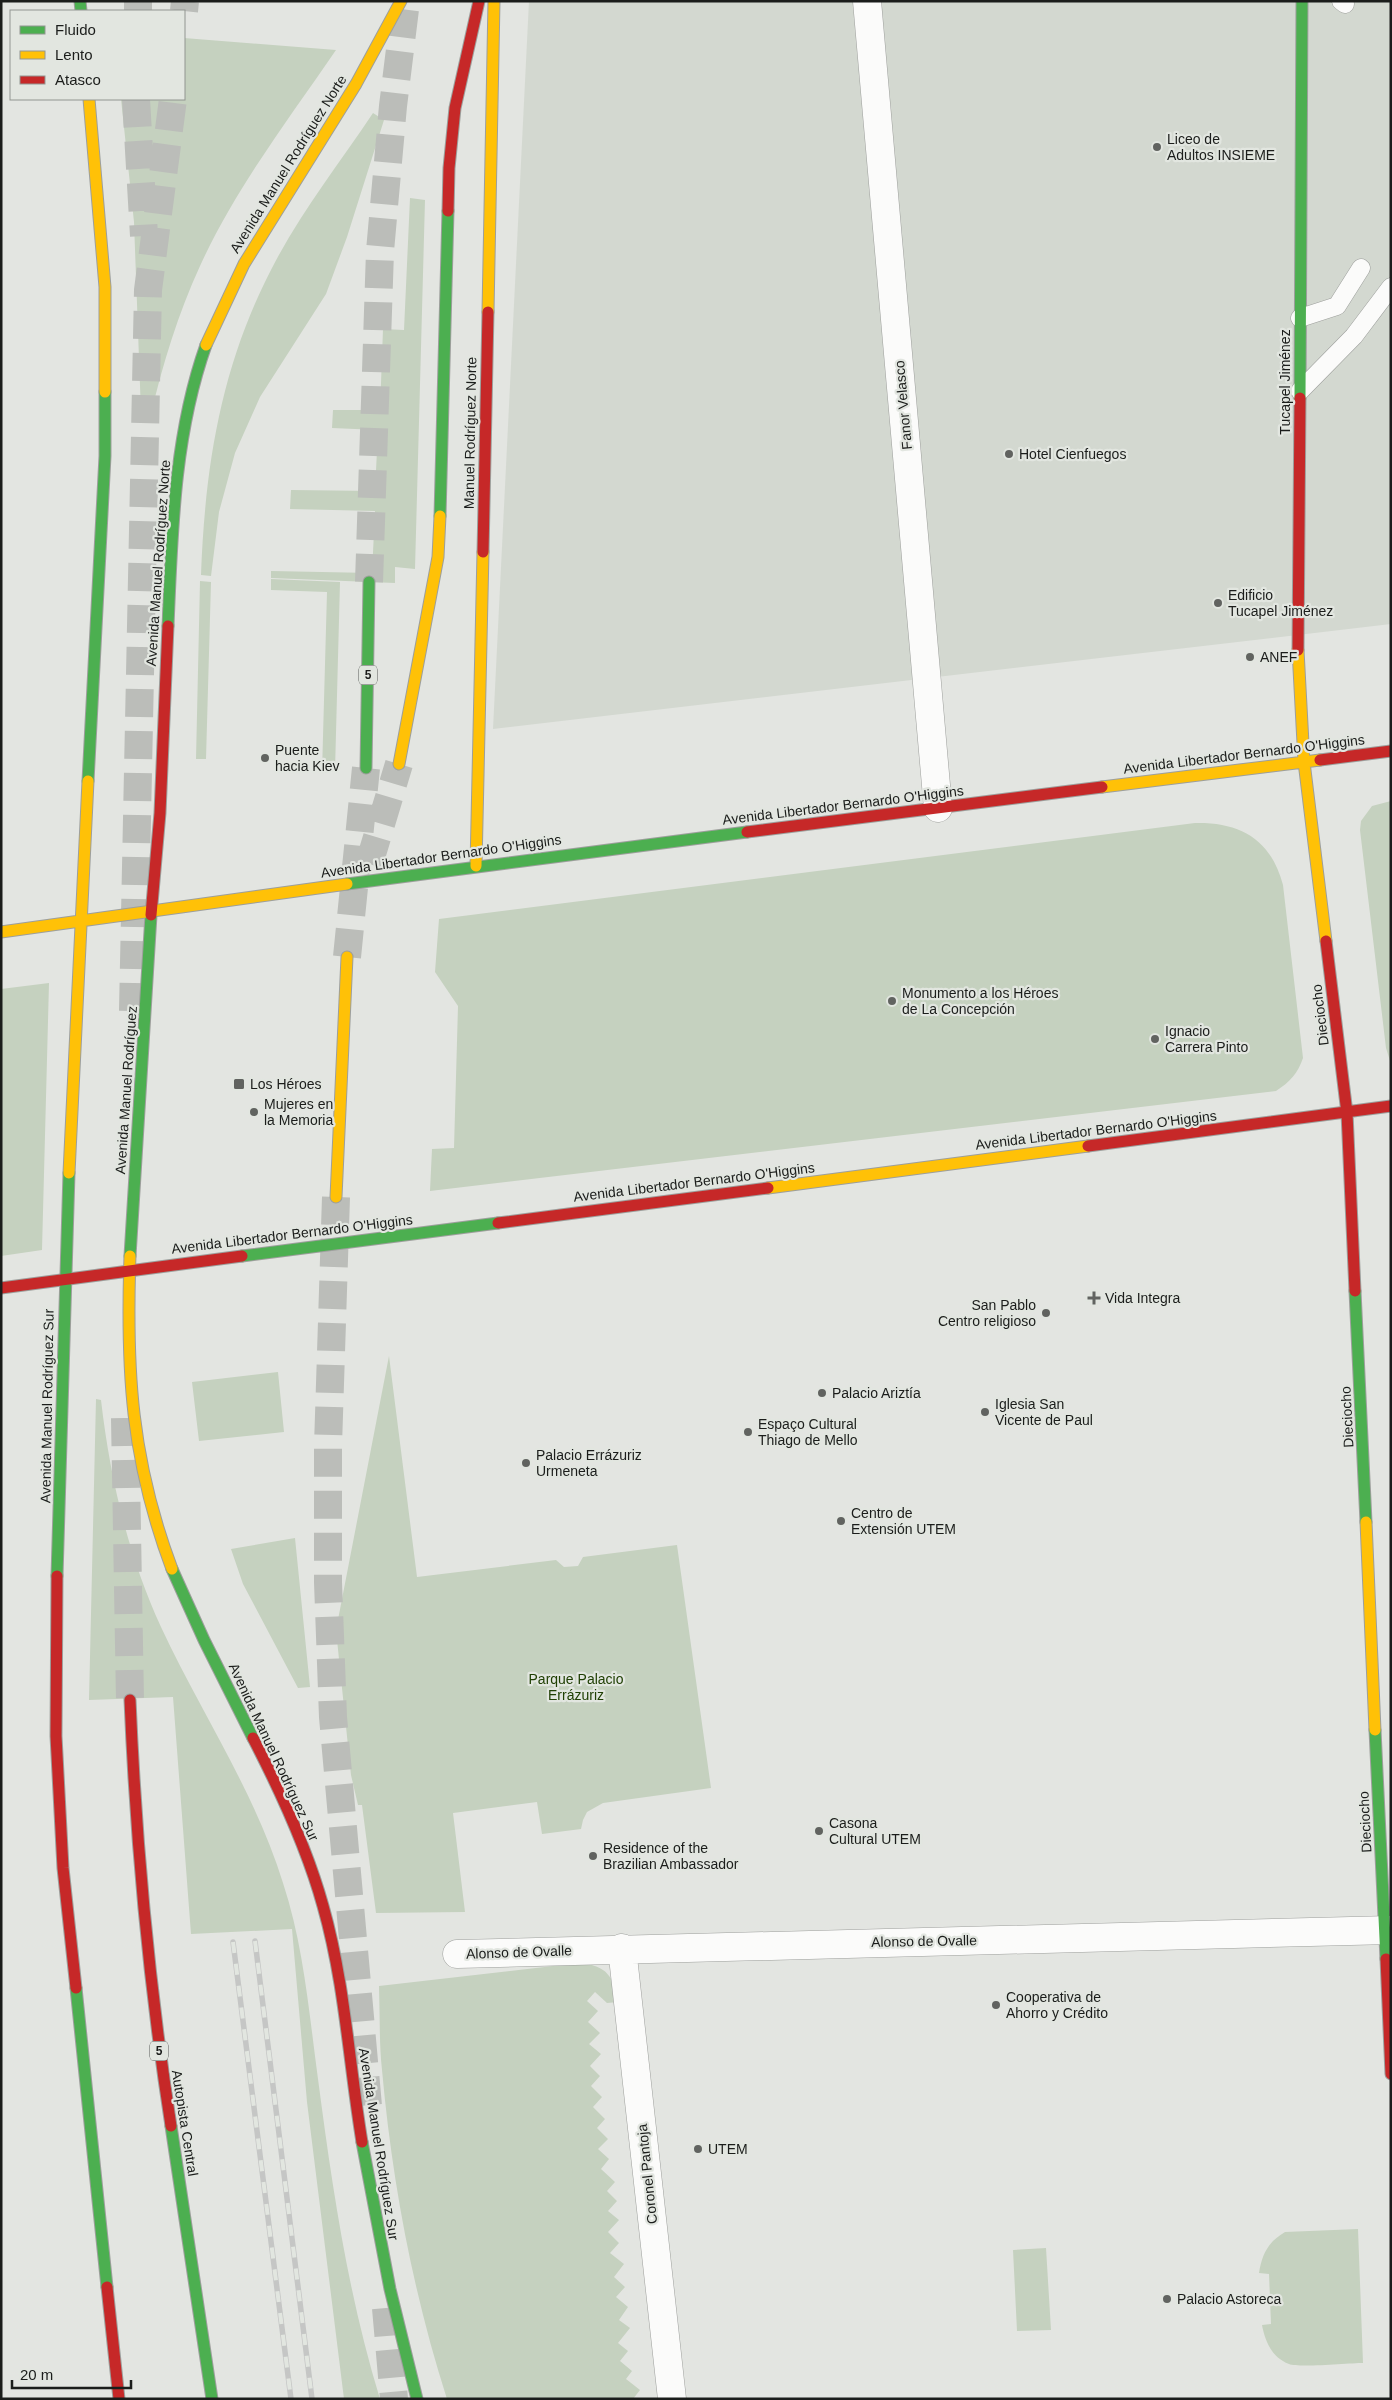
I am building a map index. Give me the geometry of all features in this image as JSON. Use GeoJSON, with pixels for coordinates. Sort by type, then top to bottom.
{"type":"FeatureCollection","features":[{"type":"Feature","properties":{"kind":"main road","name":"Avenida Manuel Rodríguez Norte"},"geometry":{"type":"LineString","coordinates":[[151,912],[160,819],[176,475],[185,419],[200,363],[229,294],[252,249],[349,95],[401,1]]}},
{"type":"Feature","properties":{"kind":"main road"},"geometry":{"type":"LineString","coordinates":[[399,764],[438,557],[442,487],[449,168],[455,108],[479,1]]}},
{"type":"Feature","properties":{"kind":"main road","name":"Manuel Rodríguez Norte"},"geometry":{"type":"LineString","coordinates":[[476,866],[494,1]]}},
{"type":"Feature","properties":{"kind":"main road","name":"Tucapel Jiménez"},"geometry":{"type":"LineString","coordinates":[[1302,1],[1298,671],[1304,762]]}},
{"type":"Feature","properties":{"kind":"main road"},"geometry":{"type":"LineString","coordinates":[[65,1280],[80,921],[101,539],[105,399],[106,287],[89,100]]}},
{"type":"Feature","properties":{"kind":"main road","name":"5"},"geometry":{"type":"LineString","coordinates":[[366,768],[369,582]]}},
{"type":"Feature","properties":{"kind":"main road","name":"Avenida Libertador Bernardo O'Higgins"},"geometry":{"type":"LineString","coordinates":[[1,932],[476,866],[1391,751]]}},
{"type":"Feature","properties":{"kind":"main road","name":"Dieciocho"},"geometry":{"type":"LineString","coordinates":[[1304,762],[1347,1113],[1388,1930],[1391,2074]]}},
{"type":"Feature","properties":{"kind":"main road","name":"Avenida Manuel Rodríguez"},"geometry":{"type":"LineString","coordinates":[[130,1271],[151,912]]}},
{"type":"Feature","properties":{"kind":"main road"},"geometry":{"type":"LineString","coordinates":[[336,1197],[347,957]]}},
{"type":"Feature","properties":{"kind":"main road","name":"Avenida Libertador Bernardo O'Higgins"},"geometry":{"type":"LineString","coordinates":[[1,1288],[1391,1106]]}},
{"type":"Feature","properties":{"kind":"main road","name":"Avenida Manuel Rodríguez Sur"},"geometry":{"type":"LineString","coordinates":[[130,1271],[129,1359],[136,1441],[143,1477],[160,1535],[180,1590],[290,1813],[323,1905],[338,1980],[354,2091],[379,2239],[395,2316],[417,2399]]}},
{"type":"Feature","properties":{"kind":"main road","name":"Avenida Manuel Rodríguez Sur"},"geometry":{"type":"LineString","coordinates":[[65,1280],[56,1618],[56,1736],[63,1868],[119,2399]]}},
{"type":"Feature","properties":{"kind":"main road","name":"Autopista Central"},"geometry":{"type":"LineString","coordinates":[[130,1700],[135,1812],[155,2022],[212,2399]]}},
{"type":"Feature","properties":{"kind":"street","name":"Fanor Velasco"},"geometry":{"type":"LineString","coordinates":[[867,1],[938,808]]}},
{"type":"Feature","properties":{"kind":"street","name":"Alonso de Ovalle"},"geometry":{"type":"LineString","coordinates":[[457,1954],[622,1948],[1388,1930]]}},
{"type":"Feature","properties":{"kind":"street","name":"Coronel Pantoja"},"geometry":{"type":"LineString","coordinates":[[622,1948],[672,2399]]}},
{"type":"Feature","properties":{"kind":"lane"},"geometry":{"type":"LineString","coordinates":[[1300,318],[1337,306],[1361,268]]}},
{"type":"Feature","properties":{"kind":"lane"},"geometry":{"type":"LineString","coordinates":[[1300,391],[1354,336],[1391,287]]}},
{"type":"Feature","properties":{"kind":"shaded area"},"geometry":{"type":"Polygon","coordinates":[[[529,1],[1391,1],[1391,624],[493,729],[529,1]]]}},
{"type":"Feature","properties":{"kind":"green space"},"geometry":{"type":"Polygon","coordinates":[[[185,38],[336,50],[263,155],[214,237],[178,320],[151,414],[141,413],[134,222],[121,100],[185,100],[185,38]]]}},
{"type":"Feature","properties":{"kind":"green space"},"geometry":{"type":"Polygon","coordinates":[[[373,113],[384,120],[347,237],[326,294],[260,397],[235,453],[219,512],[211,576],[201,575],[203,535],[212,456],[228,379],[240,342],[254,305],[283,248],[307,208],[373,113]]]}},
{"type":"Feature","properties":{"kind":"green space"},"geometry":{"type":"Polygon","coordinates":[[[410,198],[425,200],[415,569],[395,567],[395,583],[271,578],[271,571],[372,573],[375,511],[290,509],[291,490],[375,491],[378,430],[332,428],[333,410],[380,410],[383,329],[404,330],[410,198]]]}},
{"type":"Feature","properties":{"kind":"green space"},"geometry":{"type":"Polygon","coordinates":[[[271,579],[340,582],[335,771],[322,773],[327,592],[271,590],[271,579]]]}},
{"type":"Feature","properties":{"kind":"green space"},"geometry":{"type":"Polygon","coordinates":[[[200,581],[211,582],[206,759],[196,759],[200,581]]]}},
{"type":"Feature","properties":{"kind":"green space"},"geometry":{"type":"Polygon","coordinates":[[[1391,801],[1391,1064],[1386,1048],[1360,830],[1361,821],[1372,806],[1391,801]]]}},
{"type":"Feature","properties":{"kind":"green space"},"geometry":{"type":"Polygon","coordinates":[[[1195,823],[1211,823],[1226,826],[1251,836],[1271,856],[1283,885],[1303,1058],[1293,1077],[1276,1091],[430,1191],[432,1149],[454,1148],[458,1006],[435,972],[439,919],[1195,823]]]}},
{"type":"Feature","properties":{"kind":"green space"},"geometry":{"type":"Polygon","coordinates":[[[49,983],[42,1250],[1,1256],[1,989],[49,983]]]}},
{"type":"Feature","properties":{"kind":"green space","name":"Parque Palacio Errázuriz"},"geometry":{"type":"Polygon","coordinates":[[[389,1356],[417,1577],[556,1560],[564,1567],[578,1566],[583,1557],[677,1545],[711,1788],[603,1803],[587,1812],[581,1829],[542,1834],[537,1802],[453,1813],[465,1912],[376,1913],[362,1805],[358,1805],[351,1775],[336,1630],[389,1356]]]}},
{"type":"Feature","properties":{"kind":"green space"},"geometry":{"type":"Polygon","coordinates":[[[278,1372],[284,1432],[199,1441],[192,1382],[278,1372]]]}},
{"type":"Feature","properties":{"kind":"green space"},"geometry":{"type":"Polygon","coordinates":[[[96,1399],[101,1400],[115,1487],[122,1516],[149,1600],[258,1817],[271,1849],[290,1907],[305,1980],[329,2160],[342,2240],[359,2320],[380,2399],[344,2399],[307,2102],[292,1929],[191,1934],[173,1697],[89,1700],[96,1399]]]}},
{"type":"Feature","properties":{"kind":"green space"},"geometry":{"type":"Polygon","coordinates":[[[295,1538],[310,1687],[298,1688],[243,1584],[231,1549],[295,1538]]]}},
{"type":"Feature","properties":{"kind":"green space"},"geometry":{"type":"Polygon","coordinates":[[[579,1963],[596,1966],[608,1974],[614,1986],[618,2002],[607,2003],[595,1992],[587,2001],[598,2011],[588,2022],[600,2033],[589,2044],[601,2054],[590,2066],[600,2076],[591,2086],[602,2097],[593,2107],[605,2119],[597,2128],[608,2139],[598,2149],[609,2159],[601,2169],[615,2182],[607,2191],[617,2201],[608,2211],[619,2220],[608,2232],[619,2243],[610,2253],[624,2264],[614,2277],[625,2287],[616,2297],[628,2307],[619,2320],[630,2328],[618,2343],[628,2351],[620,2361],[632,2371],[626,2379],[640,2390],[633,2399],[447,2399],[414,2278],[398,2195],[382,2070],[379,1986],[579,1963]]]}},
{"type":"Feature","properties":{"kind":"green space"},"geometry":{"type":"Polygon","coordinates":[[[1358,2229],[1363,2363],[1303,2366],[1283,2361],[1270,2348],[1262,2325],[1271,2324],[1269,2274],[1259,2273],[1267,2249],[1274,2240],[1285,2232],[1358,2229]]]}},
{"type":"Feature","properties":{"kind":"green space"},"geometry":{"type":"Polygon","coordinates":[[[1046,2248],[1051,2330],[1017,2331],[1013,2250],[1046,2248]]]}},
{"type":"Feature","properties":{"kind":"tunnel"},"geometry":{"type":"LineString","coordinates":[[138,1],[138,10]]}},
{"type":"Feature","properties":{"kind":"tunnel"},"geometry":{"type":"LineString","coordinates":[[184,10],[185,1]]}},
{"type":"Feature","properties":{"kind":"tunnel"},"geometry":{"type":"LineString","coordinates":[[369,582],[380,251],[393,106],[406,1]]}},
{"type":"Feature","properties":{"kind":"tunnel"},"geometry":{"type":"LineString","coordinates":[[136,100],[144,236]]}},
{"type":"Feature","properties":{"kind":"tunnel"},"geometry":{"type":"LineString","coordinates":[[133,1011],[148,290],[173,100]]}},
{"type":"Feature","properties":{"kind":"tunnel"},"geometry":{"type":"LineString","coordinates":[[369,864],[399,764]]}},
{"type":"Feature","properties":{"kind":"tunnel"},"geometry":{"type":"LineString","coordinates":[[347,957],[366,768]]}},
{"type":"Feature","properties":{"kind":"tunnel"},"geometry":{"type":"LineString","coordinates":[[336,1197],[328,1446],[328,1582],[333,1717],[368,2106]]}},
{"type":"Feature","properties":{"kind":"tunnel"},"geometry":{"type":"LineString","coordinates":[[125,1418],[130,1700]]}},
{"type":"Feature","properties":{"kind":"tunnel"},"geometry":{"type":"LineString","coordinates":[[386,2308],[394,2399]]}},
{"type":"Feature","properties":{"kind":"railway"},"geometry":{"type":"LineString","coordinates":[[255,1941],[312,2399]]}},
{"type":"Feature","properties":{"kind":"railway"},"geometry":{"type":"LineString","coordinates":[[233,1942],[291,2399]]}},
{"type":"Feature","properties":{"kind":"traffic: fast"},"geometry":{"type":"LineString","coordinates":[[80,1],[81,10]]}},
{"type":"Feature","properties":{"kind":"traffic: fast"},"geometry":{"type":"LineString","coordinates":[[1300,398],[1302,1]]}},
{"type":"Feature","properties":{"kind":"traffic: fast"},"geometry":{"type":"LineString","coordinates":[[440,516],[448,211]]}},
{"type":"Feature","properties":{"kind":"traffic: fast"},"geometry":{"type":"LineString","coordinates":[[168,626],[176,484],[187,414],[195,379],[206,345]]}},
{"type":"Feature","properties":{"kind":"traffic: fast"},"geometry":{"type":"LineString","coordinates":[[88,781],[105,456],[105,392]]}},
{"type":"Feature","properties":{"kind":"traffic: fast"},"geometry":{"type":"LineString","coordinates":[[366,768],[369,582]]}},
{"type":"Feature","properties":{"kind":"traffic: fast"},"geometry":{"type":"LineString","coordinates":[[347,884],[747,832]]}},
{"type":"Feature","properties":{"kind":"traffic: fast"},"geometry":{"type":"LineString","coordinates":[[130,1256],[151,915]]}},
{"type":"Feature","properties":{"kind":"traffic: fast"},"geometry":{"type":"LineString","coordinates":[[57,1576],[69,1173]]}},
{"type":"Feature","properties":{"kind":"traffic: fast"},"geometry":{"type":"LineString","coordinates":[[242,1256],[498,1223]]}},
{"type":"Feature","properties":{"kind":"traffic: fast"},"geometry":{"type":"LineString","coordinates":[[1355,1291],[1366,1522]]}},
{"type":"Feature","properties":{"kind":"traffic: fast"},"geometry":{"type":"LineString","coordinates":[[172,1569],[204,1640],[253,1738]]}},
{"type":"Feature","properties":{"kind":"traffic: fast"},"geometry":{"type":"LineString","coordinates":[[1375,1730],[1386,1959]]}},
{"type":"Feature","properties":{"kind":"traffic: fast"},"geometry":{"type":"LineString","coordinates":[[76,1988],[107,2287]]}},
{"type":"Feature","properties":{"kind":"traffic: fast"},"geometry":{"type":"LineString","coordinates":[[171,2126],[212,2399]]}},
{"type":"Feature","properties":{"kind":"traffic: fast"},"geometry":{"type":"LineString","coordinates":[[362,2142],[390,2289],[417,2399]]}},
{"type":"Feature","properties":{"kind":"traffic: slow"},"geometry":{"type":"LineString","coordinates":[[206,345],[244,264],[356,84],[401,1]]}},
{"type":"Feature","properties":{"kind":"traffic: slow"},"geometry":{"type":"LineString","coordinates":[[488,312],[494,1]]}},
{"type":"Feature","properties":{"kind":"traffic: slow"},"geometry":{"type":"LineString","coordinates":[[89,100],[105,287],[105,392]]}},
{"type":"Feature","properties":{"kind":"traffic: slow"},"geometry":{"type":"LineString","coordinates":[[399,764],[438,557],[440,516]]}},
{"type":"Feature","properties":{"kind":"traffic: slow"},"geometry":{"type":"LineString","coordinates":[[476,866],[483,552]]}},
{"type":"Feature","properties":{"kind":"traffic: slow"},"geometry":{"type":"LineString","coordinates":[[1298,650],[1304,762],[1326,941]]}},
{"type":"Feature","properties":{"kind":"traffic: slow"},"geometry":{"type":"LineString","coordinates":[[1102,787],[1320,760]]}},
{"type":"Feature","properties":{"kind":"traffic: slow"},"geometry":{"type":"LineString","coordinates":[[69,1173],[88,781]]}},
{"type":"Feature","properties":{"kind":"traffic: slow"},"geometry":{"type":"LineString","coordinates":[[1,932],[347,884]]}},
{"type":"Feature","properties":{"kind":"traffic: slow"},"geometry":{"type":"LineString","coordinates":[[336,1197],[347,957]]}},
{"type":"Feature","properties":{"kind":"traffic: slow"},"geometry":{"type":"LineString","coordinates":[[768,1188],[1088,1146]]}},
{"type":"Feature","properties":{"kind":"traffic: slow"},"geometry":{"type":"LineString","coordinates":[[130,1256],[129,1338],[134,1415],[148,1490],[158,1529],[172,1569]]}},
{"type":"Feature","properties":{"kind":"traffic: slow"},"geometry":{"type":"LineString","coordinates":[[1366,1522],[1375,1730]]}},
{"type":"Feature","properties":{"kind":"traffic: jam"},"geometry":{"type":"LineString","coordinates":[[448,211],[449,168],[455,108],[479,1]]}},
{"type":"Feature","properties":{"kind":"traffic: jam"},"geometry":{"type":"LineString","coordinates":[[483,552],[488,312]]}},
{"type":"Feature","properties":{"kind":"traffic: jam"},"geometry":{"type":"LineString","coordinates":[[1298,650],[1300,398]]}},
{"type":"Feature","properties":{"kind":"traffic: jam"},"geometry":{"type":"LineString","coordinates":[[151,915],[160,813],[168,626]]}},
{"type":"Feature","properties":{"kind":"traffic: jam"},"geometry":{"type":"LineString","coordinates":[[1320,760],[1391,751]]}},
{"type":"Feature","properties":{"kind":"traffic: jam"},"geometry":{"type":"LineString","coordinates":[[747,832],[1102,787]]}},
{"type":"Feature","properties":{"kind":"traffic: jam"},"geometry":{"type":"LineString","coordinates":[[1326,941],[1347,1113],[1355,1291]]}},
{"type":"Feature","properties":{"kind":"traffic: jam"},"geometry":{"type":"LineString","coordinates":[[1088,1146],[1391,1106]]}},
{"type":"Feature","properties":{"kind":"traffic: jam"},"geometry":{"type":"LineString","coordinates":[[498,1223],[768,1188]]}},
{"type":"Feature","properties":{"kind":"traffic: jam"},"geometry":{"type":"LineString","coordinates":[[1,1288],[242,1256]]}},
{"type":"Feature","properties":{"kind":"traffic: jam"},"geometry":{"type":"LineString","coordinates":[[57,1576],[56,1736],[63,1868],[76,1988]]}},
{"type":"Feature","properties":{"kind":"traffic: jam"},"geometry":{"type":"LineString","coordinates":[[130,1700],[144,1914],[171,2126]]}},
{"type":"Feature","properties":{"kind":"traffic: jam"},"geometry":{"type":"LineString","coordinates":[[253,1738],[292,1820],[317,1884],[323,1906],[342,1994],[362,2142]]}},
{"type":"Feature","properties":{"kind":"traffic: jam"},"geometry":{"type":"LineString","coordinates":[[1386,1959],[1391,2074]]}},
{"type":"Feature","properties":{"kind":"traffic: jam"},"geometry":{"type":"LineString","coordinates":[[107,2287],[119,2399]]}},
{"type":"Feature","properties":{"kind":"place","name":"Liceo de Adultos INSIEME"},"geometry":{"type":"Point","coordinates":[1157,147]}},
{"type":"Feature","properties":{"kind":"place","name":"Hotel Cienfuegos"},"geometry":{"type":"Point","coordinates":[1009,454]}},
{"type":"Feature","properties":{"kind":"place","name":"Edificio Tucapel Jiménez"},"geometry":{"type":"Point","coordinates":[1218,603]}},
{"type":"Feature","properties":{"kind":"place","name":"ANEF"},"geometry":{"type":"Point","coordinates":[1250,657]}},
{"type":"Feature","properties":{"kind":"place","name":"Puente hacia Kiev"},"geometry":{"type":"Point","coordinates":[265,758]}},
{"type":"Feature","properties":{"kind":"place","name":"Monumento a los Héroes de La Concepción"},"geometry":{"type":"Point","coordinates":[892,1001]}},
{"type":"Feature","properties":{"kind":"place","name":"Ignacio Carrera Pinto"},"geometry":{"type":"Point","coordinates":[1155,1039]}},
{"type":"Feature","properties":{"kind":"place","name":"Los Héroes"},"geometry":{"type":"Point","coordinates":[239,1084]}},
{"type":"Feature","properties":{"kind":"place","name":"Mujeres en la Memoria"},"geometry":{"type":"Point","coordinates":[254,1112]}},
{"type":"Feature","properties":{"kind":"place","name":"Vida Integra"},"geometry":{"type":"Point","coordinates":[1094,1298]}},
{"type":"Feature","properties":{"kind":"place","name":"San Pablo Centro religioso"},"geometry":{"type":"Point","coordinates":[1046,1313]}},
{"type":"Feature","properties":{"kind":"place","name":"Palacio Ariztía"},"geometry":{"type":"Point","coordinates":[822,1393]}},
{"type":"Feature","properties":{"kind":"place","name":"Iglesia San Vicente de Paul"},"geometry":{"type":"Point","coordinates":[985,1412]}},
{"type":"Feature","properties":{"kind":"place","name":"Espaço Cultural Thiago de Mello"},"geometry":{"type":"Point","coordinates":[748,1432]}},
{"type":"Feature","properties":{"kind":"place","name":"Palacio Errázuriz Urmeneta"},"geometry":{"type":"Point","coordinates":[526,1463]}},
{"type":"Feature","properties":{"kind":"place","name":"Centro de Extensión UTEM"},"geometry":{"type":"Point","coordinates":[841,1521]}},
{"type":"Feature","properties":{"kind":"place","name":"Casona Cultural UTEM"},"geometry":{"type":"Point","coordinates":[819,1831]}},
{"type":"Feature","properties":{"kind":"place","name":"Residence of the Brazilian Ambassador"},"geometry":{"type":"Point","coordinates":[593,1856]}},
{"type":"Feature","properties":{"kind":"place","name":"Cooperativa de Ahorro y Crédito"},"geometry":{"type":"Point","coordinates":[996,2005]}},
{"type":"Feature","properties":{"kind":"place","name":"UTEM"},"geometry":{"type":"Point","coordinates":[698,2149]}},
{"type":"Feature","properties":{"kind":"place","name":"Palacio Astoreca"},"geometry":{"type":"Point","coordinates":[1167,2299]}}]}
